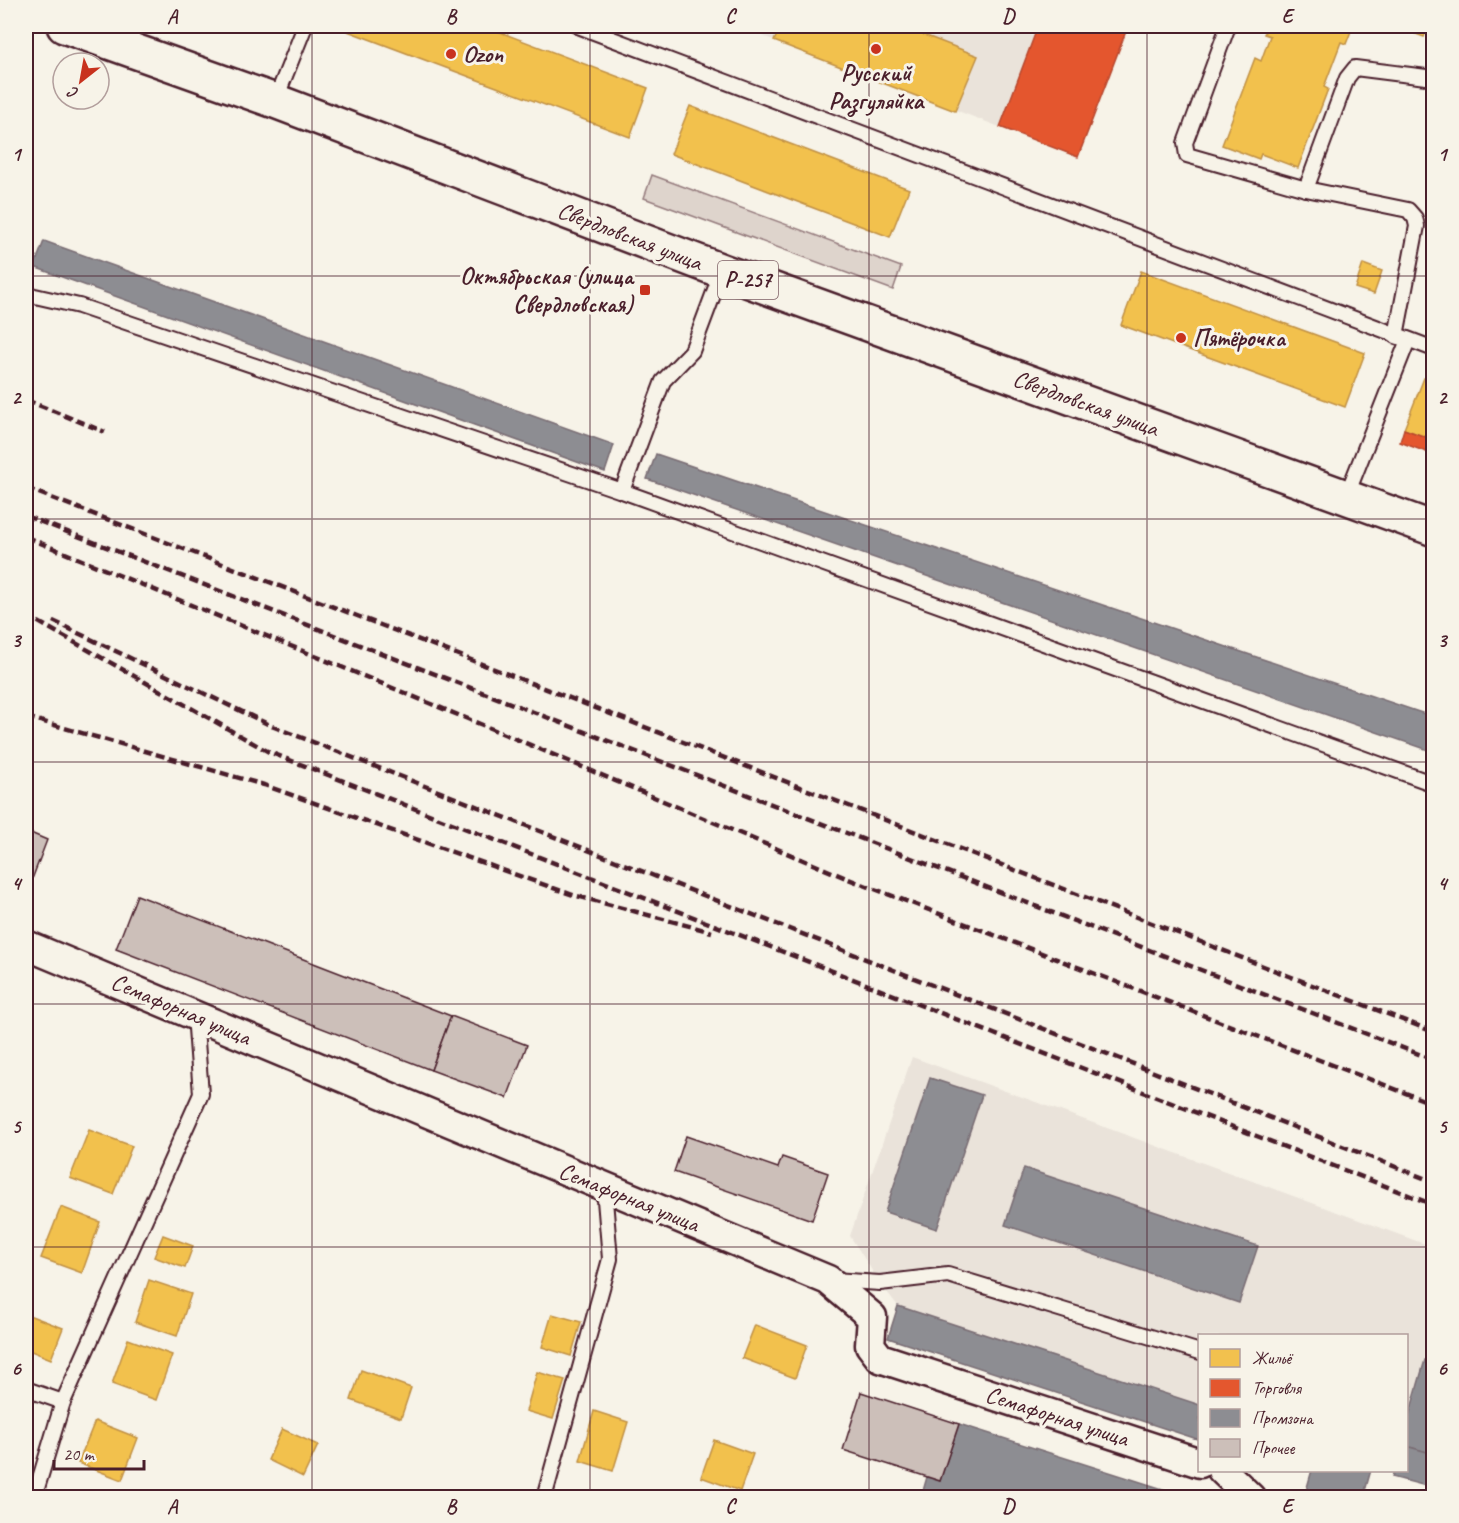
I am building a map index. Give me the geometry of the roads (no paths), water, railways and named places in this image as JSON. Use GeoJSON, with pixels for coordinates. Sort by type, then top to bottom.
{"type":"FeatureCollection","features":[{"type":"Feature","properties":{"kind":"highway","name":"Свердловская улица"},"geometry":{"type":"LineString","coordinates":[[64,26],[275,101],[722,271],[1434,529]]}},
{"type":"Feature","properties":{"kind":"street","name":"Семафорная улица"},"geometry":{"type":"LineString","coordinates":[[26,945],[828,1280],[872,1317],[870,1345],[880,1358],[1198,1462]]}},
{"type":"Feature","properties":{"kind":"street"},"geometry":{"type":"LineString","coordinates":[[1224,1472],[1251,1497]]}},
{"type":"Feature","properties":{"kind":"lane"},"geometry":{"type":"LineString","coordinates":[[275,101],[305,26]]}},
{"type":"Feature","properties":{"kind":"lane"},"geometry":{"type":"LineString","coordinates":[[578,26],[614,32],[1402,338],[1433,348]]}},
{"type":"Feature","properties":{"kind":"lane"},"geometry":{"type":"LineString","coordinates":[[1228,26],[1185,143],[1187,155],[1306,189],[1407,210],[1415,218],[1417,226],[1402,338],[1346,497]]}},
{"type":"Feature","properties":{"kind":"lane"},"geometry":{"type":"LineString","coordinates":[[1306,189],[1347,78],[1355,68],[1434,78]]}},
{"type":"Feature","properties":{"kind":"lane"},"geometry":{"type":"LineString","coordinates":[[622,491],[663,381],[692,351],[722,271]]}},
{"type":"Feature","properties":{"kind":"lane"},"geometry":{"type":"LineString","coordinates":[[26,294],[79,306],[622,491],[1434,784]]}},
{"type":"Feature","properties":{"kind":"lane"},"geometry":{"type":"LineString","coordinates":[[34,1497],[63,1402],[201,1094],[195,1015]]}},
{"type":"Feature","properties":{"kind":"lane"},"geometry":{"type":"LineString","coordinates":[[546,1491],[610,1259],[604,1188]]}},
{"type":"Feature","properties":{"kind":"lane"},"geometry":{"type":"LineString","coordinates":[[828,1280],[880,1283],[948,1275],[1198,1351]]}},
{"type":"Feature","properties":{"kind":"lane"},"geometry":{"type":"LineString","coordinates":[[26,1389],[63,1402]]}},
{"type":"Feature","properties":{"kind":"railway"},"geometry":{"type":"LineString","coordinates":[[26,400],[105,432]]}},
{"type":"Feature","properties":{"kind":"railway"},"geometry":{"type":"LineString","coordinates":[[26,488],[1434,1032]]}},
{"type":"Feature","properties":{"kind":"railway"},"geometry":{"type":"LineString","coordinates":[[26,516],[1434,1060]]}},
{"type":"Feature","properties":{"kind":"railway"},"geometry":{"type":"LineString","coordinates":[[26,537],[846,878],[1434,1104]]}},
{"type":"Feature","properties":{"kind":"railway"},"geometry":{"type":"LineString","coordinates":[[26,615],[269,752],[1434,1205]]}},
{"type":"Feature","properties":{"kind":"railway"},"geometry":{"type":"LineString","coordinates":[[53,621],[272,726],[1434,1182]]}},
{"type":"Feature","properties":{"kind":"railway"},"geometry":{"type":"LineString","coordinates":[[26,717],[264,785],[573,895],[712,932]]}},
{"type":"Feature","properties":{"kind":"place","name":"Русский Разгуляйка"},"geometry":{"type":"Point","coordinates":[876,49]}},
{"type":"Feature","properties":{"kind":"place","name":"Ozon"},"geometry":{"type":"Point","coordinates":[451,54]}},
{"type":"Feature","properties":{"kind":"place","name":"Октябрьская (улица Свердловская)"},"geometry":{"type":"Point","coordinates":[645,290]}},
{"type":"Feature","properties":{"kind":"place","name":"Пятёрочка"},"geometry":{"type":"Point","coordinates":[1181,338]}}]}
